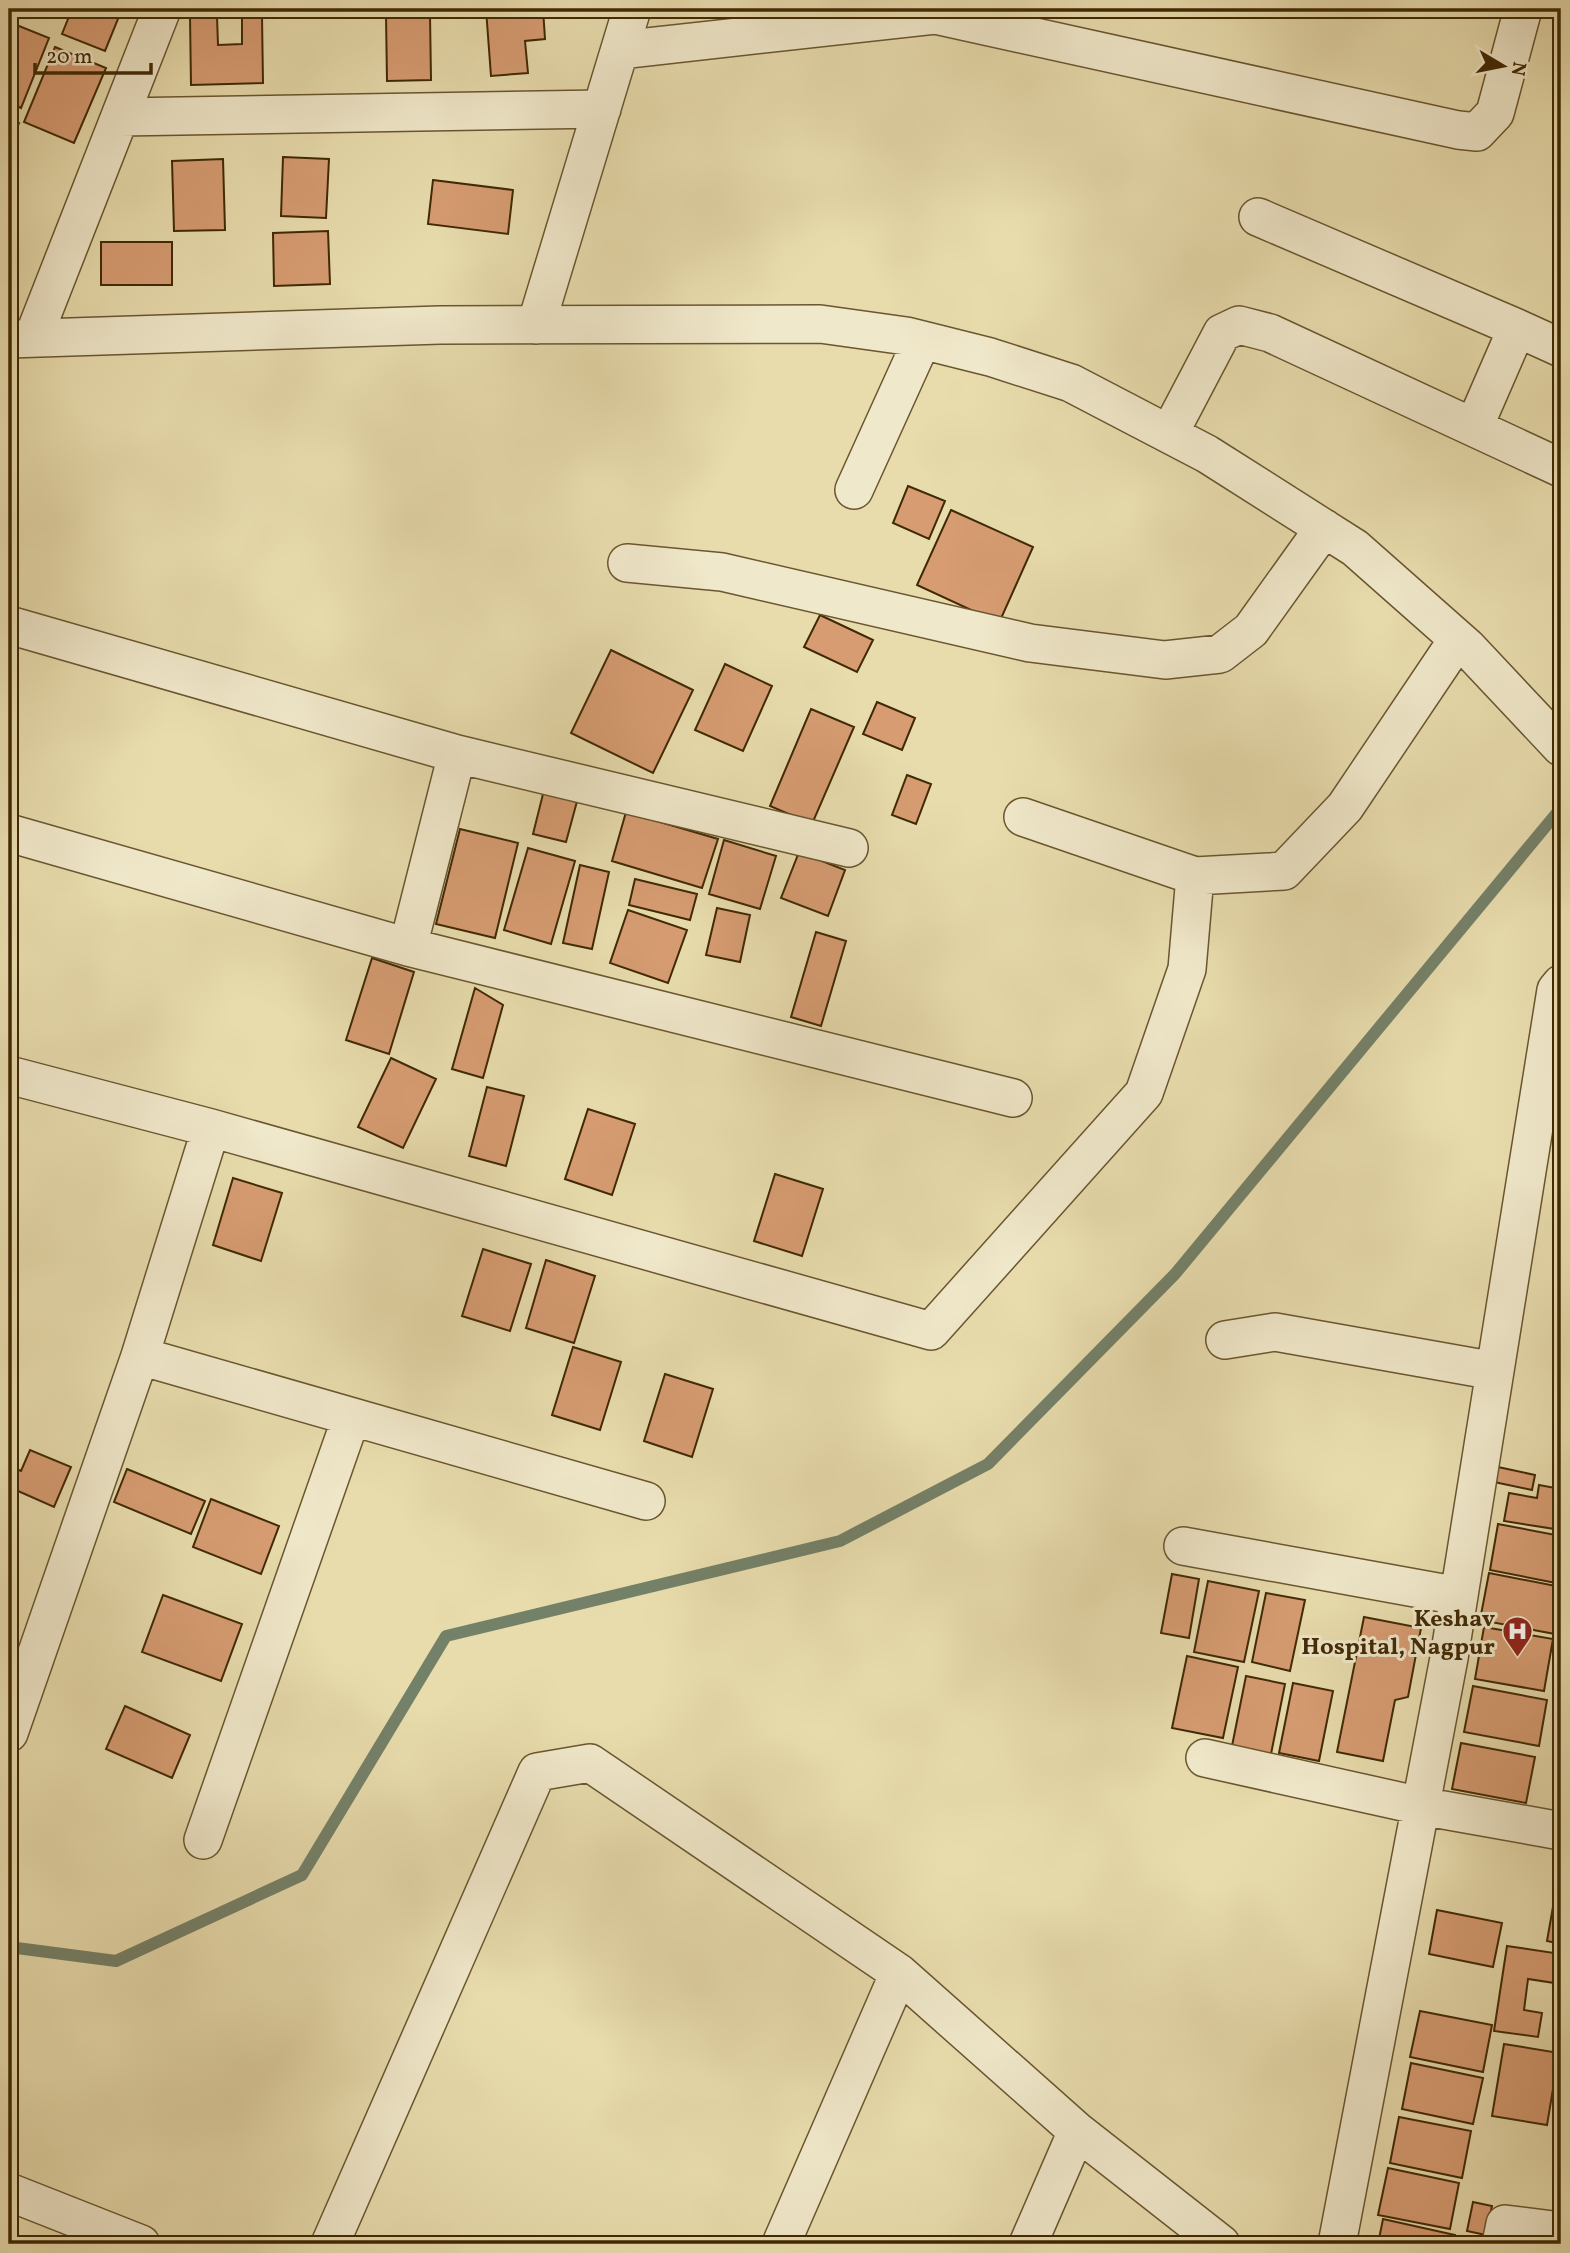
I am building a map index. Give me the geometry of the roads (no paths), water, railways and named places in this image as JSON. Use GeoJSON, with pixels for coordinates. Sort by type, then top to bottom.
{"type":"FeatureCollection","features":[{"type":"Feature","properties":{"kind":"street"},"geometry":{"type":"LineString","coordinates":[[163,9],[120,117],[21,338],[536,325],[820,324],[922,340],[990,357],[1071,383],[1169,434],[1207,454],[1354,548],[1458,639],[1561,747]]}},
{"type":"Feature","properties":{"kind":"street"},"geometry":{"type":"LineString","coordinates":[[536,325],[632,9]]}},
{"type":"Feature","properties":{"kind":"street"},"geometry":{"type":"LineString","coordinates":[[620,50],[936,12],[1458,130],[1477,131],[1495,113],[1523,9]]}},
{"type":"Feature","properties":{"kind":"street"},"geometry":{"type":"LineString","coordinates":[[120,117],[602,109]]}},
{"type":"Feature","properties":{"kind":"street"},"geometry":{"type":"LineString","coordinates":[[1258,217],[1561,348]]}},
{"type":"Feature","properties":{"kind":"street"},"geometry":{"type":"LineString","coordinates":[[1169,434],[1222,333],[1239,325],[1270,333],[1561,468]]}},
{"type":"Feature","properties":{"kind":"street"},"geometry":{"type":"LineString","coordinates":[[1474,427],[1517,328]]}},
{"type":"Feature","properties":{"kind":"street"},"geometry":{"type":"LineString","coordinates":[[854,490],[922,340]]}},
{"type":"Feature","properties":{"kind":"street"},"geometry":{"type":"LineString","coordinates":[[627,563],[722,572],[1030,643],[1176,659],[1220,654],[1251,630],[1324,528]]}},
{"type":"Feature","properties":{"kind":"street"},"geometry":{"type":"LineString","coordinates":[[9,625],[457,754],[849,848]]}},
{"type":"Feature","properties":{"kind":"street"},"geometry":{"type":"LineString","coordinates":[[1023,817],[1195,876],[1284,871],[1345,807],[1458,639]]}},
{"type":"Feature","properties":{"kind":"street"},"geometry":{"type":"LineString","coordinates":[[408,947],[457,754]]}},
{"type":"Feature","properties":{"kind":"street"},"geometry":{"type":"LineString","coordinates":[[9,833],[408,947],[1013,1098]]}},
{"type":"Feature","properties":{"kind":"street"},"geometry":{"type":"LineString","coordinates":[[9,1075],[211,1128],[931,1331],[1144,1093],[1187,969],[1195,876]]}},
{"type":"Feature","properties":{"kind":"street"},"geometry":{"type":"LineString","coordinates":[[1336,2244],[1459,1596],[1556,990],[1561,984]]}},
{"type":"Feature","properties":{"kind":"street"},"geometry":{"type":"LineString","coordinates":[[9,1733],[140,1356],[211,1128]]}},
{"type":"Feature","properties":{"kind":"street"},"geometry":{"type":"LineString","coordinates":[[1225,1340],[1275,1332],[1495,1371]]}},
{"type":"Feature","properties":{"kind":"street"},"geometry":{"type":"LineString","coordinates":[[140,1356],[646,1501]]}},
{"type":"Feature","properties":{"kind":"street"},"geometry":{"type":"LineString","coordinates":[[203,1840],[351,1418]]}},
{"type":"Feature","properties":{"kind":"street"},"geometry":{"type":"LineString","coordinates":[[1182,1546],[1459,1596]]}},
{"type":"Feature","properties":{"kind":"street"},"geometry":{"type":"LineString","coordinates":[[1205,1758],[1421,1806],[1561,1831]]}},
{"type":"Feature","properties":{"kind":"street"},"geometry":{"type":"LineString","coordinates":[[330,2244],[537,1772],[590,1763],[899,1973],[1077,2131],[1221,2244]]}},
{"type":"Feature","properties":{"kind":"street"},"geometry":{"type":"LineString","coordinates":[[780,2244],[899,1973]]}},
{"type":"Feature","properties":{"kind":"street"},"geometry":{"type":"LineString","coordinates":[[1028,2244],[1077,2131]]}},
{"type":"Feature","properties":{"kind":"street"},"geometry":{"type":"LineString","coordinates":[[9,2192],[141,2244]]}},
{"type":"Feature","properties":{"kind":"street"},"geometry":{"type":"LineString","coordinates":[[1501,2244],[1505,2224],[1561,2231]]}},
{"type":"Feature","properties":{"kind":"waterway"},"geometry":{"type":"LineString","coordinates":[[9,1947],[116,1961],[302,1875],[446,1636],[840,1541],[988,1464],[1175,1274],[1561,808]]}},
{"type":"Feature","properties":{"kind":"place","name":"Keshav Hospital, Nagpur"},"geometry":{"type":"Point","coordinates":[1518,1659]}}]}
